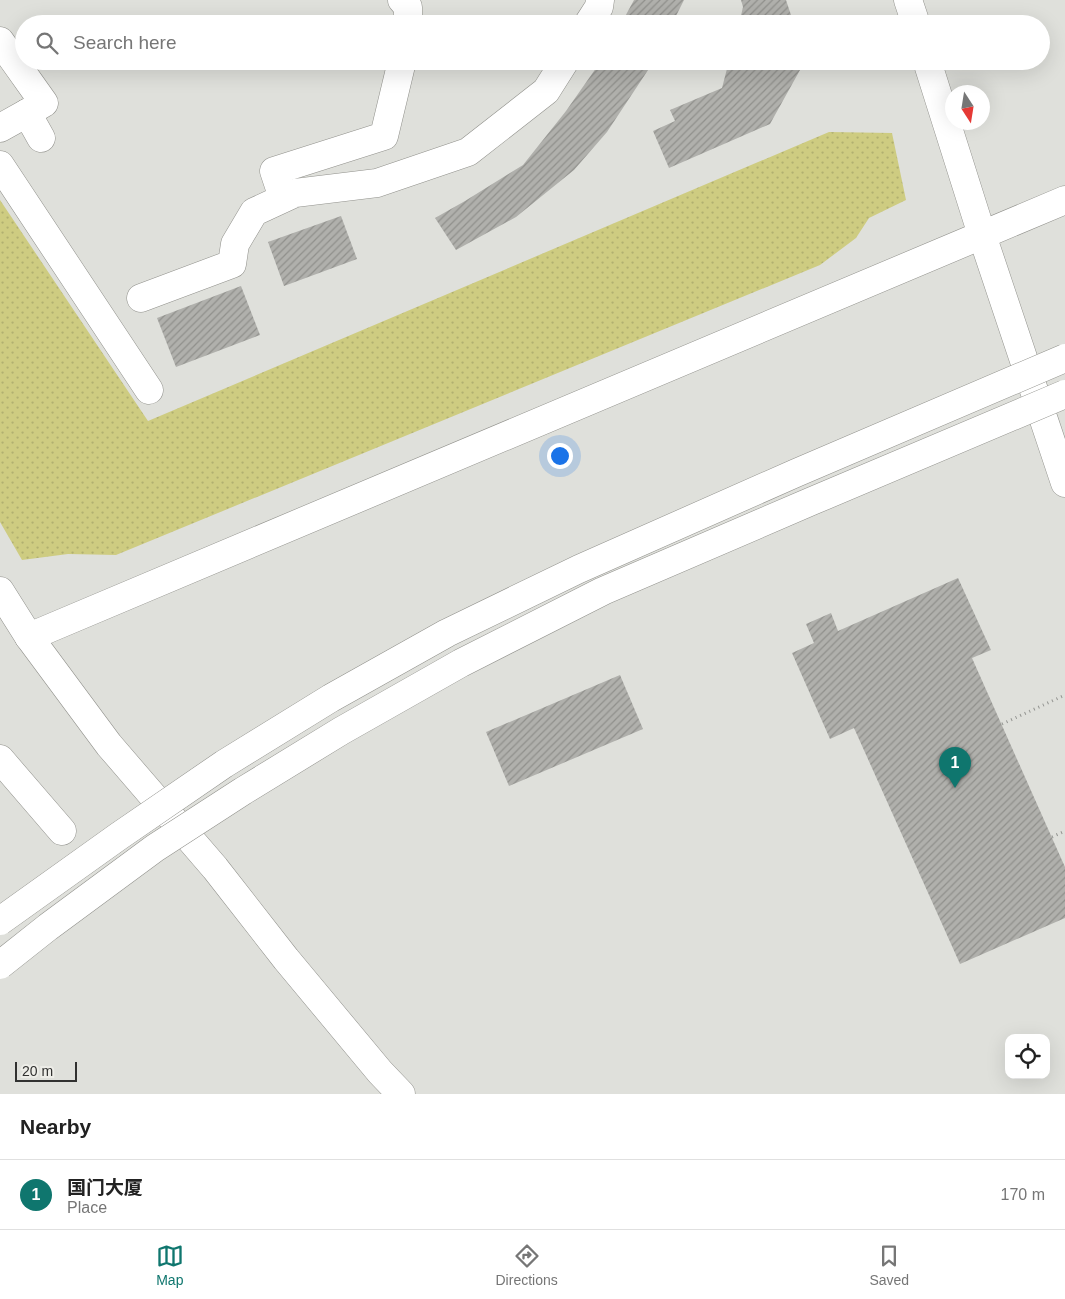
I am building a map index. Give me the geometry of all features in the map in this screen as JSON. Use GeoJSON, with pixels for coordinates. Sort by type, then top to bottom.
{"type":"FeatureCollection","features":[{"type":"Feature","properties":{"kind":"main road"},"geometry":{"type":"LineString","coordinates":[[594,15],[599,7],[600,0]]}},
{"type":"Feature","properties":{"kind":"main road"},"geometry":{"type":"LineString","coordinates":[[908,0],[913,15]]}},
{"type":"Feature","properties":{"kind":"main road"},"geometry":{"type":"LineString","coordinates":[[0,41],[15,62]]}},
{"type":"Feature","properties":{"kind":"main road"},"geometry":{"type":"LineString","coordinates":[[0,128],[44,103],[21,70]]}},
{"type":"Feature","properties":{"kind":"main road"},"geometry":{"type":"LineString","coordinates":[[283,198],[274,171],[384,136],[400,70]]}},
{"type":"Feature","properties":{"kind":"main road"},"geometry":{"type":"LineString","coordinates":[[141,298],[232,264],[235,244],[254,212],[295,192],[377,183],[468,152],[546,91],[559,70]]}},
{"type":"Feature","properties":{"kind":"main road"},"geometry":{"type":"LineString","coordinates":[[930,70],[982,235],[1065,483]]}},
{"type":"Feature","properties":{"kind":"main road"},"geometry":{"type":"LineString","coordinates":[[27,113],[41,138]]}},
{"type":"Feature","properties":{"kind":"main road"},"geometry":{"type":"LineString","coordinates":[[0,165],[149,390]]}},
{"type":"Feature","properties":{"kind":"main road"},"geometry":{"type":"LineString","coordinates":[[28,636],[1065,200]]}},
{"type":"Feature","properties":{"kind":"main road"},"geometry":{"type":"LineString","coordinates":[[0,921],[224,764],[331,698],[447,634],[579,569],[796,473],[1065,358]]}},
{"type":"Feature","properties":{"kind":"main road"},"geometry":{"type":"LineString","coordinates":[[0,965],[155,848],[243,791],[342,731],[461,664],[603,592],[1065,394]]}},
{"type":"Feature","properties":{"kind":"main road"},"geometry":{"type":"LineString","coordinates":[[0,591],[28,636],[109,745],[215,868],[286,959],[380,1072],[401,1094]]}},
{"type":"Feature","properties":{"kind":"main road"},"geometry":{"type":"LineString","coordinates":[[0,759],[62,831]]}},
{"type":"Feature","properties":{"kind":"path"},"geometry":{"type":"LineString","coordinates":[[1002,724],[1065,695]]}},
{"type":"Feature","properties":{"kind":"path"},"geometry":{"type":"LineString","coordinates":[[1052,837],[1065,831]]}},
{"type":"Feature","properties":{"kind":"shaded area"},"geometry":{"type":"Polygon","coordinates":[[[829,132],[892,133],[906,200],[869,218],[856,238],[820,265],[116,555],[68,554],[22,560],[0,522],[0,200],[148,421],[829,132]]]}},
{"type":"Feature","properties":{"kind":"building"},"geometry":{"type":"Polygon","coordinates":[[[634,0],[684,0],[676,15],[626,15],[634,0]]]}},
{"type":"Feature","properties":{"kind":"building"},"geometry":{"type":"Polygon","coordinates":[[[741,0],[786,0],[791,15],[741,15],[743,7],[741,0]]]}},
{"type":"Feature","properties":{"kind":"building"},"geometry":{"type":"Polygon","coordinates":[[[595,70],[648,70],[607,132],[574,170],[516,217],[456,250],[435,218],[523,165],[566,111],[595,70]]]}},
{"type":"Feature","properties":{"kind":"building"},"geometry":{"type":"Polygon","coordinates":[[[727,70],[800,70],[770,124],[669,168],[653,131],[675,121],[670,110],[722,88],[727,70]]]}},
{"type":"Feature","properties":{"kind":"building"},"geometry":{"type":"Polygon","coordinates":[[[341,216],[357,259],[284,286],[268,242],[341,216]]]}},
{"type":"Feature","properties":{"kind":"building"},"geometry":{"type":"Polygon","coordinates":[[[241,286],[260,335],[176,367],[157,318],[241,286]]]}},
{"type":"Feature","properties":{"kind":"building"},"geometry":{"type":"Polygon","coordinates":[[[958,578],[991,650],[972,658],[1065,867],[1065,918],[960,964],[854,728],[830,739],[792,653],[814,643],[806,624],[831,613],[838,631],[958,578]]]}},
{"type":"Feature","properties":{"kind":"building"},"geometry":{"type":"Polygon","coordinates":[[[620,675],[643,729],[509,786],[486,732],[620,675]]]}},
{"type":"Feature","properties":{"kind":"place","name":"国门大厦"},"geometry":{"type":"Point","coordinates":[955,788]}}]}
